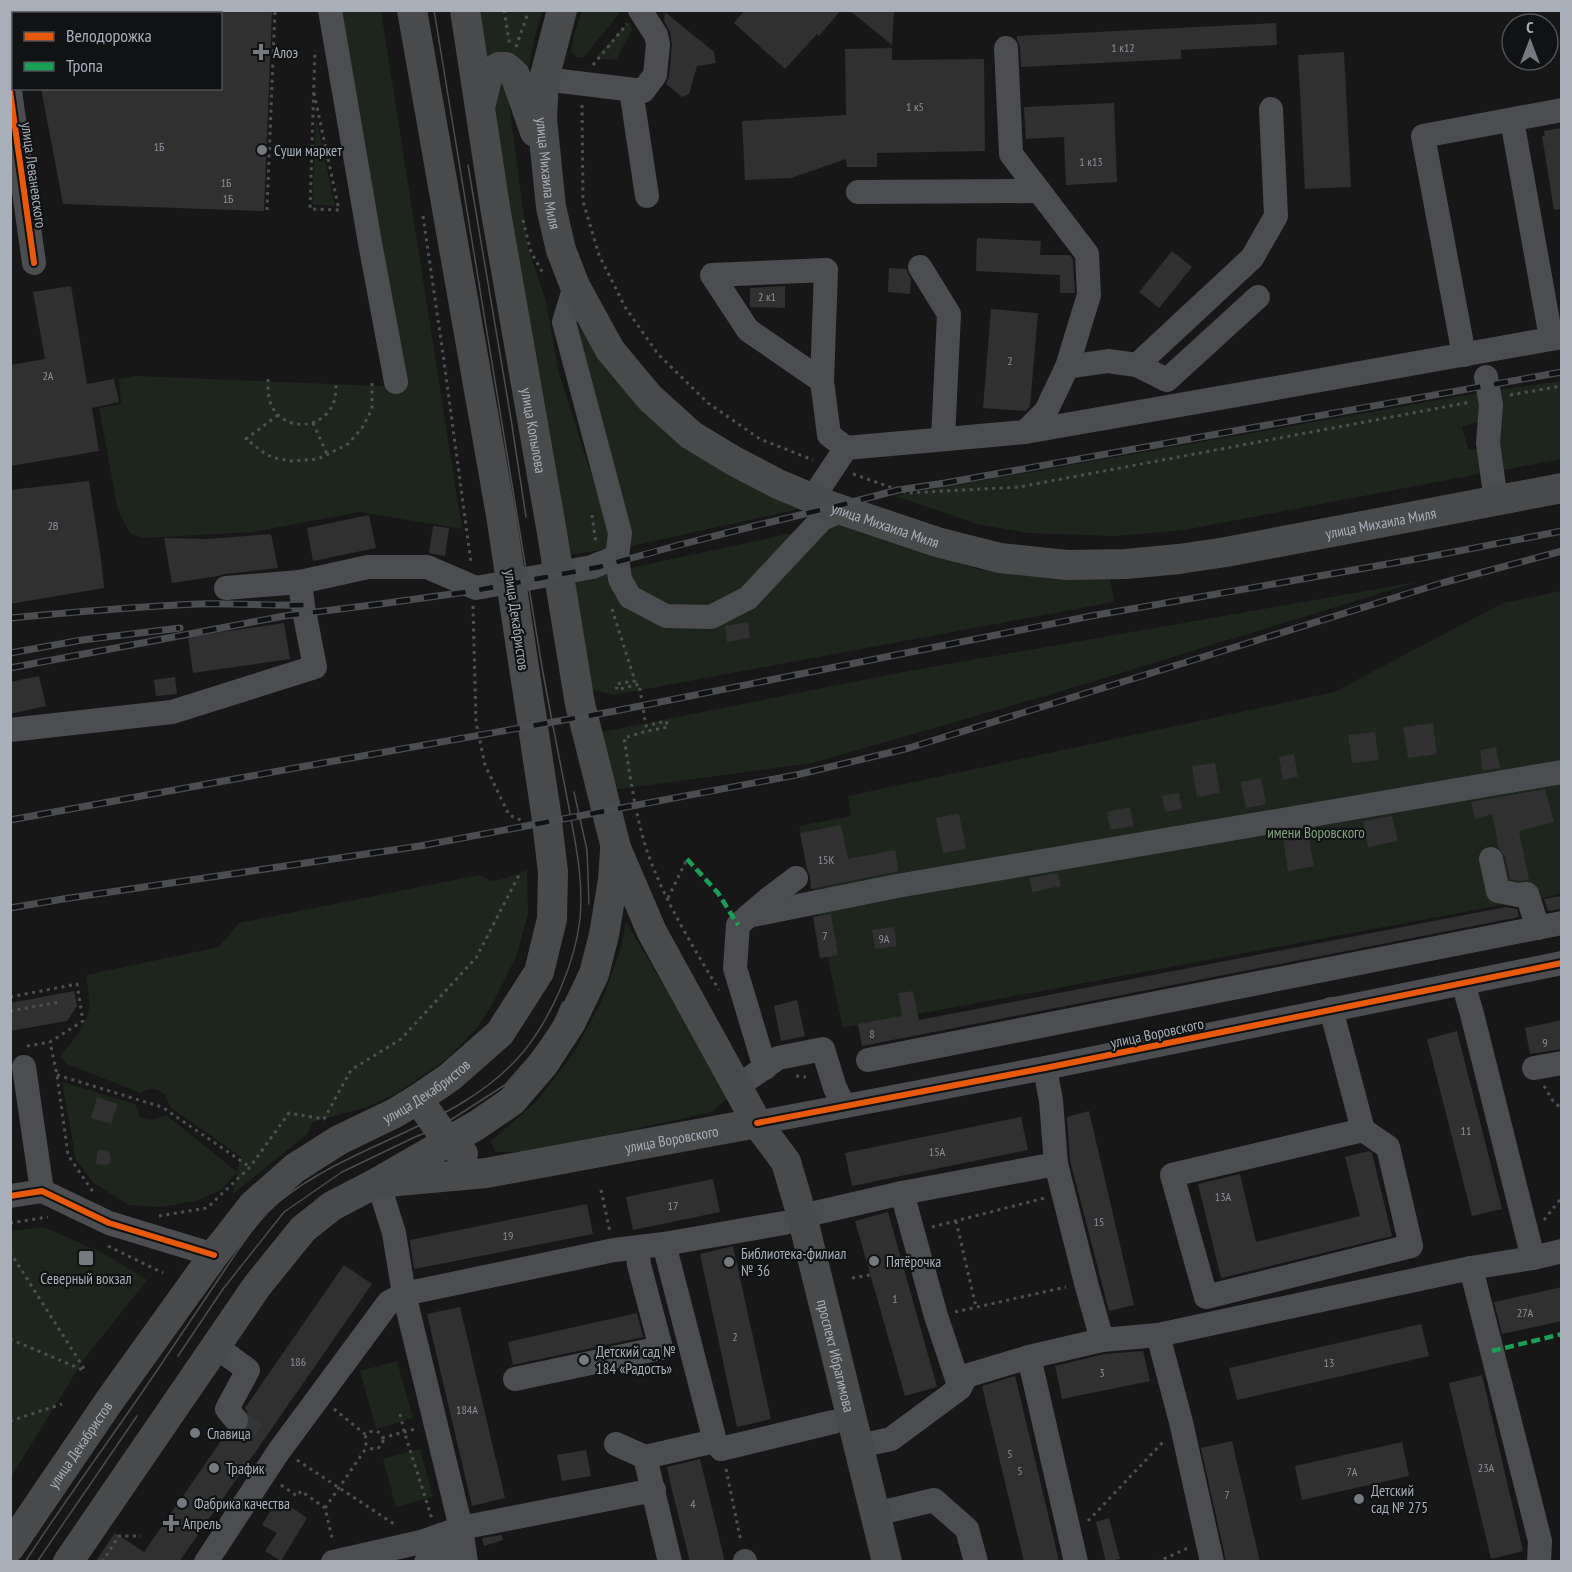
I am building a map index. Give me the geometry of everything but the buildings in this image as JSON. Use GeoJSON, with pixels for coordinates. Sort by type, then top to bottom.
{"type":"FeatureCollection","features":[{"type":"Feature","properties":{"kind":"main road","name":"улица Декабристов"},"geometry":{"type":"LineString","coordinates":[[10,1546],[110,1400],[214,1255],[253,1205],[295,1168],[339,1140],[395,1113],[450,1077],[500,1033],[539,972],[552,919],[553,872],[549,837],[515,598],[412,10]]}},
{"type":"Feature","properties":{"kind":"main road","name":"улица Копылова"},"geometry":{"type":"LineString","coordinates":[[465,10],[495,207],[580,704],[616,848]]}},
{"type":"Feature","properties":{"kind":"main road","name":"улица Михаила Миля"},"geometry":{"type":"LineString","coordinates":[[562,10],[544,79],[542,119],[545,161],[554,218],[561,250],[576,286],[610,350],[650,398],[691,435],[734,461],[812,499],[937,542],[1000,558],[1078,565],[1126,564],[1227,552],[1562,488]]}},
{"type":"Feature","properties":{"kind":"main road"},"geometry":{"type":"LineString","coordinates":[[479,110],[491,72],[499,67],[512,70],[545,161]]}},
{"type":"Feature","properties":{"kind":"main road"},"geometry":{"type":"LineString","coordinates":[[68,1562],[257,1286],[303,1229],[332,1206],[477,1125],[512,1101],[543,1065],[571,1022],[594,974],[604,935],[616,848]]}},
{"type":"Feature","properties":{"kind":"main road","name":"проспект Ибрагимова"},"geometry":{"type":"LineString","coordinates":[[616,848],[652,932],[757,1123],[793,1219],[860,1446],[887,1562]]}},
{"type":"Feature","properties":{"kind":"main road"},"geometry":{"type":"LineString","coordinates":[[418,1099],[448,1142],[486,1173]]}},
{"type":"Feature","properties":{"kind":"main road","name":"улица Воровского"},"geometry":{"type":"LineString","coordinates":[[378,1182],[486,1173],[757,1123]]}},
{"type":"Feature","properties":{"kind":"main road","name":"проспект Ибрагимова"},"geometry":{"type":"LineString","coordinates":[[793,1219],[833,1422],[868,1562]]}},
{"type":"Feature","properties":{"kind":"street"},"geometry":{"type":"LineString","coordinates":[[330,10],[396,382]]}},
{"type":"Feature","properties":{"kind":"street"},"geometry":{"type":"LineString","coordinates":[[544,79],[643,92],[655,75],[658,44],[656,35],[640,10]]}},
{"type":"Feature","properties":{"kind":"street"},"geometry":{"type":"LineString","coordinates":[[1006,48],[1011,154],[1087,254],[1089,295],[1067,367],[1046,411],[1025,432]]}},
{"type":"Feature","properties":{"kind":"street"},"geometry":{"type":"LineString","coordinates":[[631,90],[647,196]]}},
{"type":"Feature","properties":{"kind":"street","name":"улица Леваневского"},"geometry":{"type":"LineString","coordinates":[[10,91],[34,262]]}},
{"type":"Feature","properties":{"kind":"street"},"geometry":{"type":"LineString","coordinates":[[1137,365],[1252,258],[1276,216],[1271,109]]}},
{"type":"Feature","properties":{"kind":"street"},"geometry":{"type":"LineString","coordinates":[[1464,355],[1423,136],[1562,110]]}},
{"type":"Feature","properties":{"kind":"street"},"geometry":{"type":"LineString","coordinates":[[822,381],[747,330],[711,275],[826,270],[822,381],[829,435],[846,448],[1025,432],[1556,338],[1512,120]]}},
{"type":"Feature","properties":{"kind":"street"},"geometry":{"type":"LineString","coordinates":[[858,192],[1039,191]]}},
{"type":"Feature","properties":{"kind":"street"},"geometry":{"type":"LineString","coordinates":[[920,267],[949,314],[943,438]]}},
{"type":"Feature","properties":{"kind":"street"},"geometry":{"type":"LineString","coordinates":[[576,286],[564,322],[620,533],[617,557],[620,579],[630,597],[666,616],[711,617],[748,598],[822,519],[842,510]]}},
{"type":"Feature","properties":{"kind":"street"},"geometry":{"type":"LineString","coordinates":[[1067,367],[1108,362],[1137,365],[1167,380],[1258,297]]}},
{"type":"Feature","properties":{"kind":"street"},"geometry":{"type":"LineString","coordinates":[[1486,377],[1491,405],[1488,444],[1496,501]]}},
{"type":"Feature","properties":{"kind":"street"},"geometry":{"type":"LineString","coordinates":[[812,499],[846,448]]}},
{"type":"Feature","properties":{"kind":"street"},"geometry":{"type":"LineString","coordinates":[[226,588],[300,582],[368,567],[427,567],[474,587],[591,567],[617,557]]}},
{"type":"Feature","properties":{"kind":"street"},"geometry":{"type":"LineString","coordinates":[[10,729],[172,712],[315,667],[300,582]]}},
{"type":"Feature","properties":{"kind":"street"},"geometry":{"type":"LineString","coordinates":[[748,916],[909,884],[1562,772]]}},
{"type":"Feature","properties":{"kind":"street"},"geometry":{"type":"LineString","coordinates":[[868,1060],[1550,926],[1527,894],[1518,895],[1498,891],[1491,859]]}},
{"type":"Feature","properties":{"kind":"street"},"geometry":{"type":"LineString","coordinates":[[765,1068],[735,968],[738,925],[796,878]]}},
{"type":"Feature","properties":{"kind":"street","name":"улица Воровского"},"geometry":{"type":"LineString","coordinates":[[757,1123],[1045,1068],[1562,963]]}},
{"type":"Feature","properties":{"kind":"street"},"geometry":{"type":"LineString","coordinates":[[1462,983],[1472,1014],[1533,1258]]}},
{"type":"Feature","properties":{"kind":"street"},"geometry":{"type":"LineString","coordinates":[[1331,1009],[1363,1130],[1388,1147],[1411,1246],[1206,1297],[1172,1175],[1363,1130]]}},
{"type":"Feature","properties":{"kind":"street"},"geometry":{"type":"LineString","coordinates":[[737,1087],[778,1058],[823,1050],[835,1088],[844,1106]]}},
{"type":"Feature","properties":{"kind":"street"},"geometry":{"type":"LineString","coordinates":[[22,1057],[42,1191]]}},
{"type":"Feature","properties":{"kind":"street"},"geometry":{"type":"LineString","coordinates":[[1534,1068],[1562,1063]]}},
{"type":"Feature","properties":{"kind":"street"},"geometry":{"type":"LineString","coordinates":[[1045,1068],[1051,1101],[1056,1164],[1062,1193],[1102,1340]]}},
{"type":"Feature","properties":{"kind":"street"},"geometry":{"type":"LineString","coordinates":[[212,1559],[264,1474],[275,1446],[318,1397],[389,1302],[404,1294],[625,1249],[664,1244],[793,1219],[902,1193],[1056,1164]]}},
{"type":"Feature","properties":{"kind":"street"},"geometry":{"type":"LineString","coordinates":[[378,1182],[394,1233],[404,1294],[461,1528],[465,1557],[428,1546]]}},
{"type":"Feature","properties":{"kind":"street"},"geometry":{"type":"LineString","coordinates":[[10,1196],[42,1191],[109,1223],[214,1255]]}},
{"type":"Feature","properties":{"kind":"street"},"geometry":{"type":"LineString","coordinates":[[902,1193],[936,1316],[960,1388]]}},
{"type":"Feature","properties":{"kind":"street"},"geometry":{"type":"LineString","coordinates":[[664,1244],[718,1445]]}},
{"type":"Feature","properties":{"kind":"street"},"geometry":{"type":"LineString","coordinates":[[515,1379],[661,1348],[639,1265],[625,1249]]}},
{"type":"Feature","properties":{"kind":"street"},"geometry":{"type":"LineString","coordinates":[[860,1446],[891,1439],[960,1388],[966,1376],[1029,1357],[1102,1340],[1158,1335],[1471,1268],[1562,1251]]}},
{"type":"Feature","properties":{"kind":"street"},"geometry":{"type":"LineString","coordinates":[[1471,1268],[1540,1541],[1539,1562]]}},
{"type":"Feature","properties":{"kind":"street"},"geometry":{"type":"LineString","coordinates":[[1158,1335],[1181,1422],[1210,1550]]}},
{"type":"Feature","properties":{"kind":"street"},"geometry":{"type":"LineString","coordinates":[[215,1346],[248,1370],[227,1409],[236,1420]]}},
{"type":"Feature","properties":{"kind":"street"},"geometry":{"type":"LineString","coordinates":[[1029,1357],[1074,1556]]}},
{"type":"Feature","properties":{"kind":"street"},"geometry":{"type":"LineString","coordinates":[[616,1444],[645,1457],[833,1422]]}},
{"type":"Feature","properties":{"kind":"street"},"geometry":{"type":"LineString","coordinates":[[645,1457],[670,1562]]}},
{"type":"Feature","properties":{"kind":"street"},"geometry":{"type":"LineString","coordinates":[[335,1561],[428,1546],[461,1528],[654,1490]]}},
{"type":"Feature","properties":{"kind":"street"},"geometry":{"type":"LineString","coordinates":[[875,1514],[934,1500],[967,1529],[976,1562]]}},
{"type":"Feature","properties":{"kind":"path"},"geometry":{"type":"LineString","coordinates":[[267,210],[275,10]]}},
{"type":"Feature","properties":{"kind":"path"},"geometry":{"type":"LineString","coordinates":[[516,48],[529,10]]}},
{"type":"Feature","properties":{"kind":"path"},"geometry":{"type":"LineString","coordinates":[[314,93],[339,210],[310,209],[315,43]]}},
{"type":"Feature","properties":{"kind":"path"},"geometry":{"type":"LineString","coordinates":[[421,206],[474,587],[476,722],[485,765],[509,815],[524,821]]}},
{"type":"Feature","properties":{"kind":"path"},"geometry":{"type":"LineString","coordinates":[[268,379],[269,399],[278,415],[294,424],[303,425],[313,423],[326,415],[335,400],[336,381]]}},
{"type":"Feature","properties":{"kind":"path"},"geometry":{"type":"LineString","coordinates":[[278,415],[246,439],[267,455],[279,459],[291,461],[318,459],[348,444],[362,428],[372,409],[372,381]]}},
{"type":"Feature","properties":{"kind":"path"},"geometry":{"type":"LineString","coordinates":[[313,423],[327,454]]}},
{"type":"Feature","properties":{"kind":"path"},"geometry":{"type":"LineString","coordinates":[[639,684],[646,726],[666,721],[668,727],[624,738],[633,795],[647,850],[676,918],[724,998]]}},
{"type":"Feature","properties":{"kind":"path"},"geometry":{"type":"LineString","coordinates":[[668,898],[687,859]]}},
{"type":"Feature","properties":{"kind":"path"},"geometry":{"type":"LineString","coordinates":[[154,1217],[207,1208],[250,1167],[289,1113],[324,1119],[351,1070],[401,1039],[476,958],[519,875]]}},
{"type":"Feature","properties":{"kind":"path"},"geometry":{"type":"LineString","coordinates":[[10,997],[77,984],[83,1021],[22,1057]]}},
{"type":"Feature","properties":{"kind":"path"},"geometry":{"type":"LineString","coordinates":[[10,1011],[60,1002]]}},
{"type":"Feature","properties":{"kind":"path"},"geometry":{"type":"LineString","coordinates":[[50,1042],[68,1155],[92,1191],[101,1197]]}},
{"type":"Feature","properties":{"kind":"path"},"geometry":{"type":"LineString","coordinates":[[765,1068],[775,1073],[806,1077]]}},
{"type":"Feature","properties":{"kind":"path"},"geometry":{"type":"LineString","coordinates":[[1534,1068],[1553,1101],[1562,1109]]}},
{"type":"Feature","properties":{"kind":"path"},"geometry":{"type":"LineString","coordinates":[[57,1075],[162,1107],[250,1167]]}},
{"type":"Feature","properties":{"kind":"path"},"geometry":{"type":"LineString","coordinates":[[601,1190],[625,1249]]}},
{"type":"Feature","properties":{"kind":"path"},"geometry":{"type":"LineString","coordinates":[[913,1231],[1062,1193]]}},
{"type":"Feature","properties":{"kind":"path"},"geometry":{"type":"LineString","coordinates":[[10,1223],[49,1217]]}},
{"type":"Feature","properties":{"kind":"path"},"geometry":{"type":"LineString","coordinates":[[956,1221],[976,1307]]}},
{"type":"Feature","properties":{"kind":"path"},"geometry":{"type":"LineString","coordinates":[[101,1242],[163,1273]]}},
{"type":"Feature","properties":{"kind":"path"},"geometry":{"type":"LineString","coordinates":[[10,1252],[85,1370],[10,1339]]}},
{"type":"Feature","properties":{"kind":"path"},"geometry":{"type":"LineString","coordinates":[[852,1278],[870,1275]]}},
{"type":"Feature","properties":{"kind":"path"},"geometry":{"type":"LineString","coordinates":[[936,1316],[1086,1283]]}},
{"type":"Feature","properties":{"kind":"path"},"geometry":{"type":"LineString","coordinates":[[318,1397],[366,1435]]}},
{"type":"Feature","properties":{"kind":"path"},"geometry":{"type":"LineString","coordinates":[[10,1421],[62,1404]]}},
{"type":"Feature","properties":{"kind":"path"},"geometry":{"type":"LineString","coordinates":[[400,1414],[428,1546]]}},
{"type":"Feature","properties":{"kind":"path"},"geometry":{"type":"LineString","coordinates":[[1074,1556],[1181,1422]]}},
{"type":"Feature","properties":{"kind":"path"},"geometry":{"type":"LineString","coordinates":[[382,1438],[435,1425]]}},
{"type":"Feature","properties":{"kind":"path"},"geometry":{"type":"LineString","coordinates":[[371,1431],[377,1431],[382,1438],[383,1442],[380,1447],[374,1449],[367,1447],[364,1441],[366,1435],[371,1431]]}},
{"type":"Feature","properties":{"kind":"path"},"geometry":{"type":"LineString","coordinates":[[718,1445],[745,1561]]}},
{"type":"Feature","properties":{"kind":"path"},"geometry":{"type":"LineString","coordinates":[[275,1446],[428,1546]]}},
{"type":"Feature","properties":{"kind":"path"},"geometry":{"type":"LineString","coordinates":[[325,1508],[367,1447]]}},
{"type":"Feature","properties":{"kind":"path"},"geometry":{"type":"LineString","coordinates":[[264,1474],[297,1496],[301,1491],[325,1508],[335,1561]]}},
{"type":"Feature","properties":{"kind":"path"},"geometry":{"type":"LineString","coordinates":[[102,1562],[119,1536],[141,1536]]}},
{"type":"Feature","properties":{"kind":"path"},"geometry":{"type":"LineString","coordinates":[[1157,1562],[1210,1550]]}},
{"type":"Feature","properties":{"kind":"green space"},"geometry":{"type":"Polygon","coordinates":[[[339,11],[381,11],[462,529],[360,512],[253,532],[144,538],[130,533],[118,510],[99,408],[121,404],[119,379],[136,376],[405,387],[339,11]]]}},
{"type":"Feature","properties":{"kind":"green space"},"geometry":{"type":"Polygon","coordinates":[[[480,11],[542,11],[533,44],[524,94],[500,56],[488,56],[484,60],[480,11]]]}},
{"type":"Feature","properties":{"kind":"green space"},"geometry":{"type":"Polygon","coordinates":[[[582,11],[621,11],[584,57],[576,57],[571,51],[582,11]]]}},
{"type":"Feature","properties":{"kind":"green space"},"geometry":{"type":"Polygon","coordinates":[[[628,22],[631,23],[632,30],[616,60],[595,58],[628,22]]]}},
{"type":"Feature","properties":{"kind":"green space"},"geometry":{"type":"Polygon","coordinates":[[[496,77],[507,88],[528,248],[546,301],[558,370],[608,527],[611,541],[607,549],[563,556],[488,114],[496,77]]]}},
{"type":"Feature","properties":{"kind":"green space"},"geometry":{"type":"Polygon","coordinates":[[[316,118],[335,206],[312,204],[316,118]]]}},
{"type":"Feature","properties":{"kind":"green space"},"geometry":{"type":"Polygon","coordinates":[[[574,320],[611,371],[808,507],[631,546],[591,406],[574,320]]]}},
{"type":"Feature","properties":{"kind":"green space"},"geometry":{"type":"Polygon","coordinates":[[[1561,381],[1561,459],[1498,471],[1492,391],[1561,381]]]}},
{"type":"Feature","properties":{"kind":"green space"},"geometry":{"type":"Polygon","coordinates":[[[1484,392],[1482,420],[1462,427],[1468,449],[1481,449],[1484,473],[1184,530],[1115,536],[1028,533],[977,524],[895,496],[1484,392]]]}},
{"type":"Feature","properties":{"kind":"green space"},"geometry":{"type":"Polygon","coordinates":[[[839,523],[977,569],[1110,579],[1114,602],[614,695],[590,689],[570,581],[839,523]]]}},
{"type":"Feature","properties":{"kind":"green space"},"geometry":{"type":"Polygon","coordinates":[[[1417,582],[1059,692],[812,763],[613,790],[602,732],[903,672],[1417,582]]]}},
{"type":"Feature","properties":{"kind":"green space","name":"имени Воровского"},"geometry":{"type":"Polygon","coordinates":[[[1561,591],[1561,894],[843,1028],[799,826],[851,816],[848,796],[1334,692],[1503,603],[1561,591]]]}},
{"type":"Feature","properties":{"kind":"green space"},"geometry":{"type":"Polygon","coordinates":[[[527,870],[528,914],[516,957],[494,1001],[477,1028],[448,1058],[396,1094],[367,1107],[313,1122],[307,1134],[233,1194],[241,1157],[170,1107],[163,1093],[151,1089],[141,1093],[67,1064],[60,1056],[78,1034],[88,1015],[86,975],[219,947],[239,923],[479,875],[492,881],[503,879],[527,870]]]}},
{"type":"Feature","properties":{"kind":"green space"},"geometry":{"type":"Polygon","coordinates":[[[626,922],[730,1096],[712,1112],[535,1151],[495,1152],[491,1141],[537,1101],[575,1051],[603,998],[620,951],[626,922]]]}},
{"type":"Feature","properties":{"kind":"green space"},"geometry":{"type":"Polygon","coordinates":[[[62,1082],[135,1104],[140,1117],[153,1119],[166,1115],[237,1172],[221,1190],[196,1201],[160,1207],[129,1205],[94,1183],[76,1160],[62,1082]]]}},
{"type":"Feature","properties":{"kind":"green space"},"geometry":{"type":"Polygon","coordinates":[[[44,1227],[107,1255],[147,1280],[84,1359],[11,1477],[11,1231],[44,1227]]]}},
{"type":"Feature","properties":{"kind":"green space"},"geometry":{"type":"Polygon","coordinates":[[[397,1361],[413,1418],[376,1429],[360,1371],[397,1361]]]}},
{"type":"Feature","properties":{"kind":"green space"},"geometry":{"type":"Polygon","coordinates":[[[420,1449],[433,1497],[396,1507],[383,1459],[420,1449]]]}},
{"type":"Feature","properties":{"kind":"tunnel"},"geometry":{"type":"LineString","coordinates":[[236,1420],[264,1440]]}},
{"type":"Feature","properties":{"kind":"tram line"},"geometry":{"type":"LineString","coordinates":[[25,1562],[236,1252],[264,1216],[309,1180],[439,1116],[470,1098],[499,1077],[524,1051],[544,1022],[561,988],[573,953],[581,904],[578,861],[541,661],[434,10]]}},
{"type":"Feature","properties":{"kind":"tram line"},"geometry":{"type":"LineString","coordinates":[[468,165],[526,517]]}},
{"type":"Feature","properties":{"kind":"tram line"},"geometry":{"type":"LineString","coordinates":[[574,792],[587,850],[589,904]]}},
{"type":"Feature","properties":{"kind":"tram line"},"geometry":{"type":"LineString","coordinates":[[178,1356],[223,1289],[284,1212],[342,1172],[438,1128],[505,1085],[553,1025],[563,1002]]}},
{"type":"Feature","properties":{"kind":"tram line"},"geometry":{"type":"LineString","coordinates":[[37,1562],[137,1416]]}},
{"type":"Feature","properties":{"kind":"railway"},"geometry":{"type":"LineString","coordinates":[[10,668],[284,616],[473,591],[599,567],[898,490],[1562,372]]}},
{"type":"Feature","properties":{"kind":"railway"},"geometry":{"type":"LineString","coordinates":[[10,820],[615,711],[1091,616],[1562,531]]}},
{"type":"Feature","properties":{"kind":"railway"},"geometry":{"type":"LineString","coordinates":[[10,908],[420,846],[796,775],[909,748],[1442,583],[1562,551]]}},
{"type":"Feature","properties":{"kind":"railway"},"geometry":{"type":"LineString","coordinates":[[10,618],[198,604],[308,605]]}},
{"type":"Feature","properties":{"kind":"railway"},"geometry":{"type":"LineString","coordinates":[[10,653],[82,640],[180,628]]}},
{"type":"Feature","properties":{"kind":"marked path"},"geometry":{"type":"LineString","coordinates":[[687,859],[718,893],[738,925]]}},
{"type":"Feature","properties":{"kind":"marked path"},"geometry":{"type":"LineString","coordinates":[[1492,1351],[1562,1334]]}},
{"type":"Feature","properties":{"kind":"cycle path"},"geometry":{"type":"LineString","coordinates":[[10,91],[34,263]]}},
{"type":"Feature","properties":{"kind":"cycle path"},"geometry":{"type":"LineString","coordinates":[[757,1123],[1045,1068],[1562,963]]}},
{"type":"Feature","properties":{"kind":"cycle path"},"geometry":{"type":"LineString","coordinates":[[10,1196],[42,1191],[109,1223],[214,1255]]}},
{"type":"Feature","properties":{"kind":"place","name":"Алоэ"},"geometry":{"type":"Point","coordinates":[261,52]}},
{"type":"Feature","properties":{"kind":"place","name":"Суши маркет"},"geometry":{"type":"Point","coordinates":[262,150]}},
{"type":"Feature","properties":{"kind":"place","name":"Северный вокзал"},"geometry":{"type":"Point","coordinates":[86,1258]}},
{"type":"Feature","properties":{"kind":"place","name":"Пятёрочка"},"geometry":{"type":"Point","coordinates":[874,1261]}},
{"type":"Feature","properties":{"kind":"place","name":"Библиотека-филиал № 36"},"geometry":{"type":"Point","coordinates":[729,1262]}},
{"type":"Feature","properties":{"kind":"place","name":"Детский сад № 184 «Радость»"},"geometry":{"type":"Point","coordinates":[584,1360]}},
{"type":"Feature","properties":{"kind":"place","name":"Славица"},"geometry":{"type":"Point","coordinates":[195,1433]}},
{"type":"Feature","properties":{"kind":"place","name":"Трафик"},"geometry":{"type":"Point","coordinates":[214,1468]}},
{"type":"Feature","properties":{"kind":"place","name":"Детский сад № 275"},"geometry":{"type":"Point","coordinates":[1359,1499]}},
{"type":"Feature","properties":{"kind":"place","name":"Фабрика качества"},"geometry":{"type":"Point","coordinates":[182,1503]}},
{"type":"Feature","properties":{"kind":"place","name":"Апрель"},"geometry":{"type":"Point","coordinates":[171,1523]}}]}
